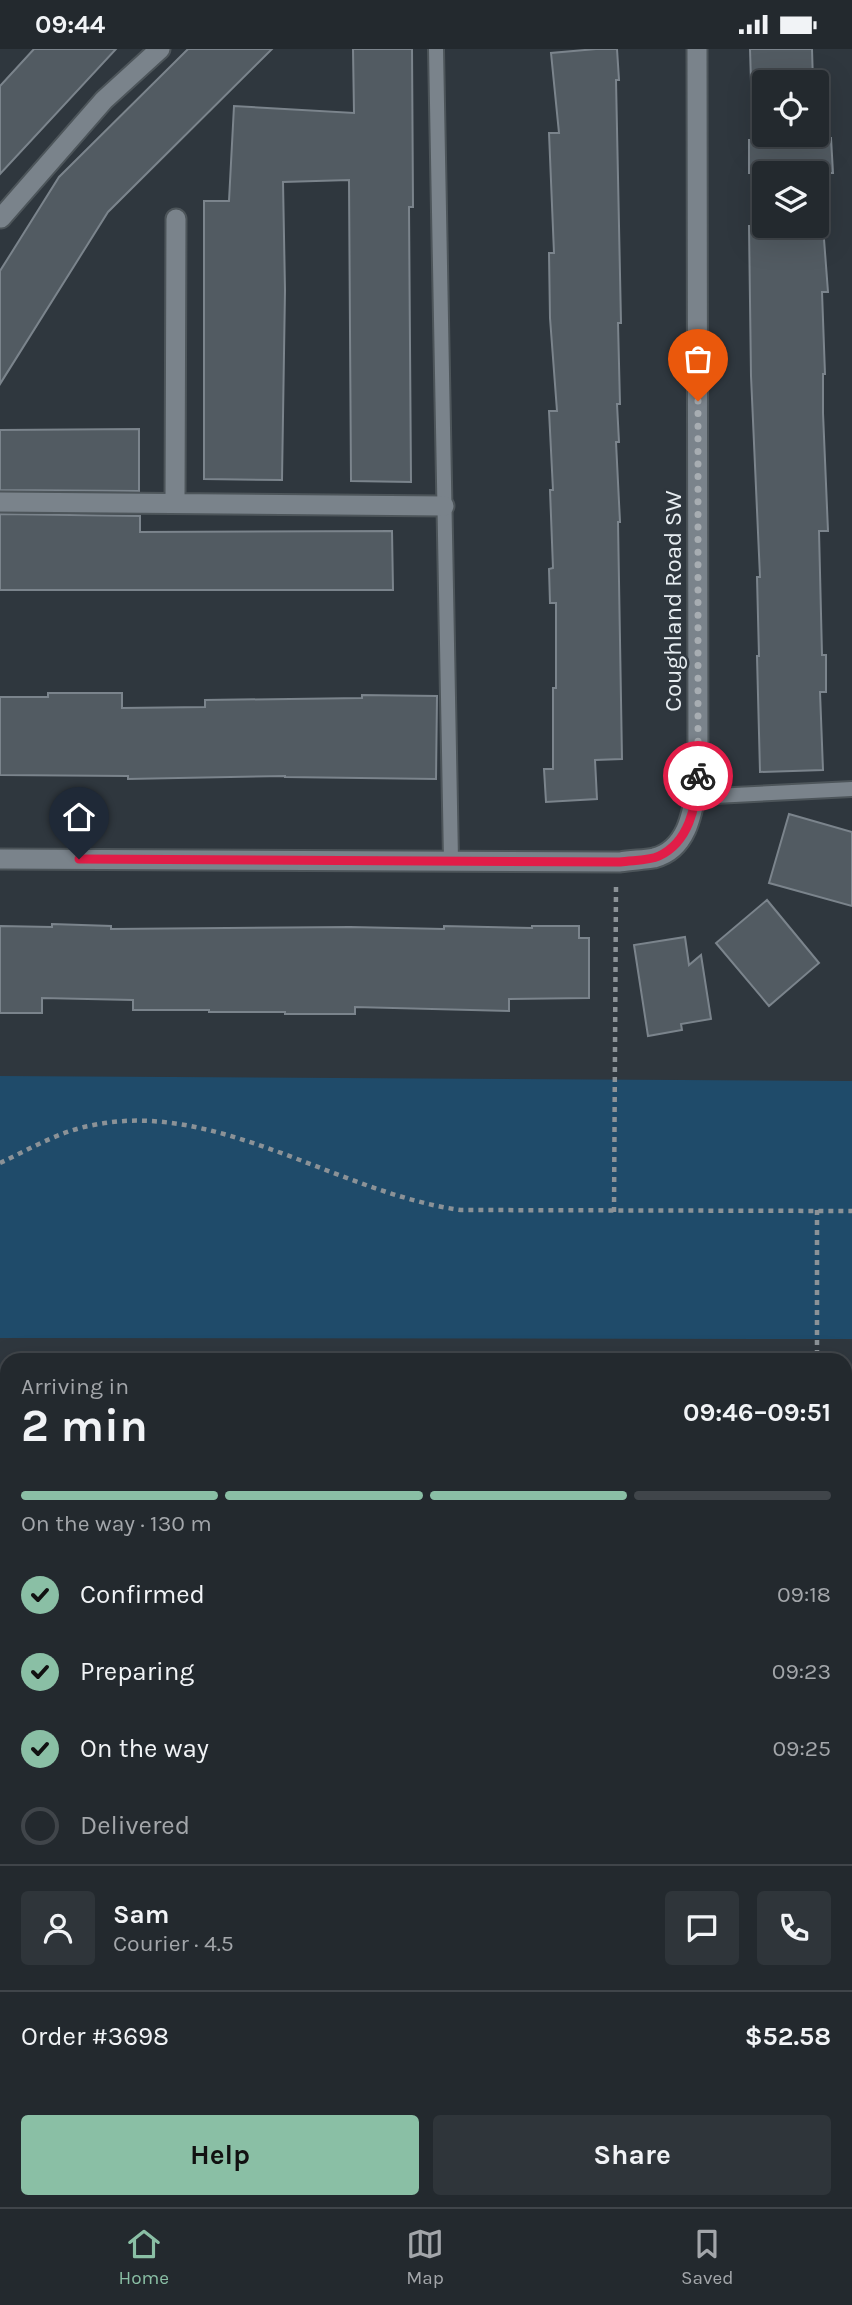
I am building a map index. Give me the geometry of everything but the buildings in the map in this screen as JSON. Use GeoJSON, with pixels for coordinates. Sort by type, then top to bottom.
{"type":"FeatureCollection","features":[{"type":"Feature","properties":{"kind":"street"},"geometry":{"type":"LineString","coordinates":[[0,219],[104,100],[160,49]]}},
{"type":"Feature","properties":{"kind":"street","name":"Coughland Road SW"},"geometry":{"type":"LineString","coordinates":[[0,859],[620,862],[657,857],[678,843],[692,817],[698,780],[697,49]]}},
{"type":"Feature","properties":{"kind":"street"},"geometry":{"type":"LineString","coordinates":[[175,503],[176,219]]}},
{"type":"Feature","properties":{"kind":"street"},"geometry":{"type":"LineString","coordinates":[[0,502],[444,506]]}},
{"type":"Feature","properties":{"kind":"lane"},"geometry":{"type":"LineString","coordinates":[[436,49],[451,860]]}},
{"type":"Feature","properties":{"kind":"lane"},"geometry":{"type":"LineString","coordinates":[[695,797],[852,789]]}},
{"type":"Feature","properties":{"kind":"path"},"geometry":{"type":"LineString","coordinates":[[614,1212],[616,860]]}},
{"type":"Feature","properties":{"kind":"path"},"geometry":{"type":"LineString","coordinates":[[0,1163],[88,1126],[132,1121],[160,1122],[214,1131],[433,1207],[461,1210],[614,1212],[852,1211]]}},
{"type":"Feature","properties":{"kind":"path"},"geometry":{"type":"LineString","coordinates":[[817,1210],[817,1353]]}},
{"type":"Feature","properties":{"kind":"shaded area"},"geometry":{"type":"Polygon","coordinates":[[[0,1076],[852,1081],[852,1339],[0,1338],[0,1076]]]}},
{"type":"Feature","properties":{"kind":"way so far"},"geometry":{"type":"LineString","coordinates":[[698,401],[698,776]]}},
{"type":"Feature","properties":{"kind":"route"},"geometry":{"type":"LineString","coordinates":[[79,859],[620,862],[657,857],[678,843],[692,817],[698,776]]}}]}
